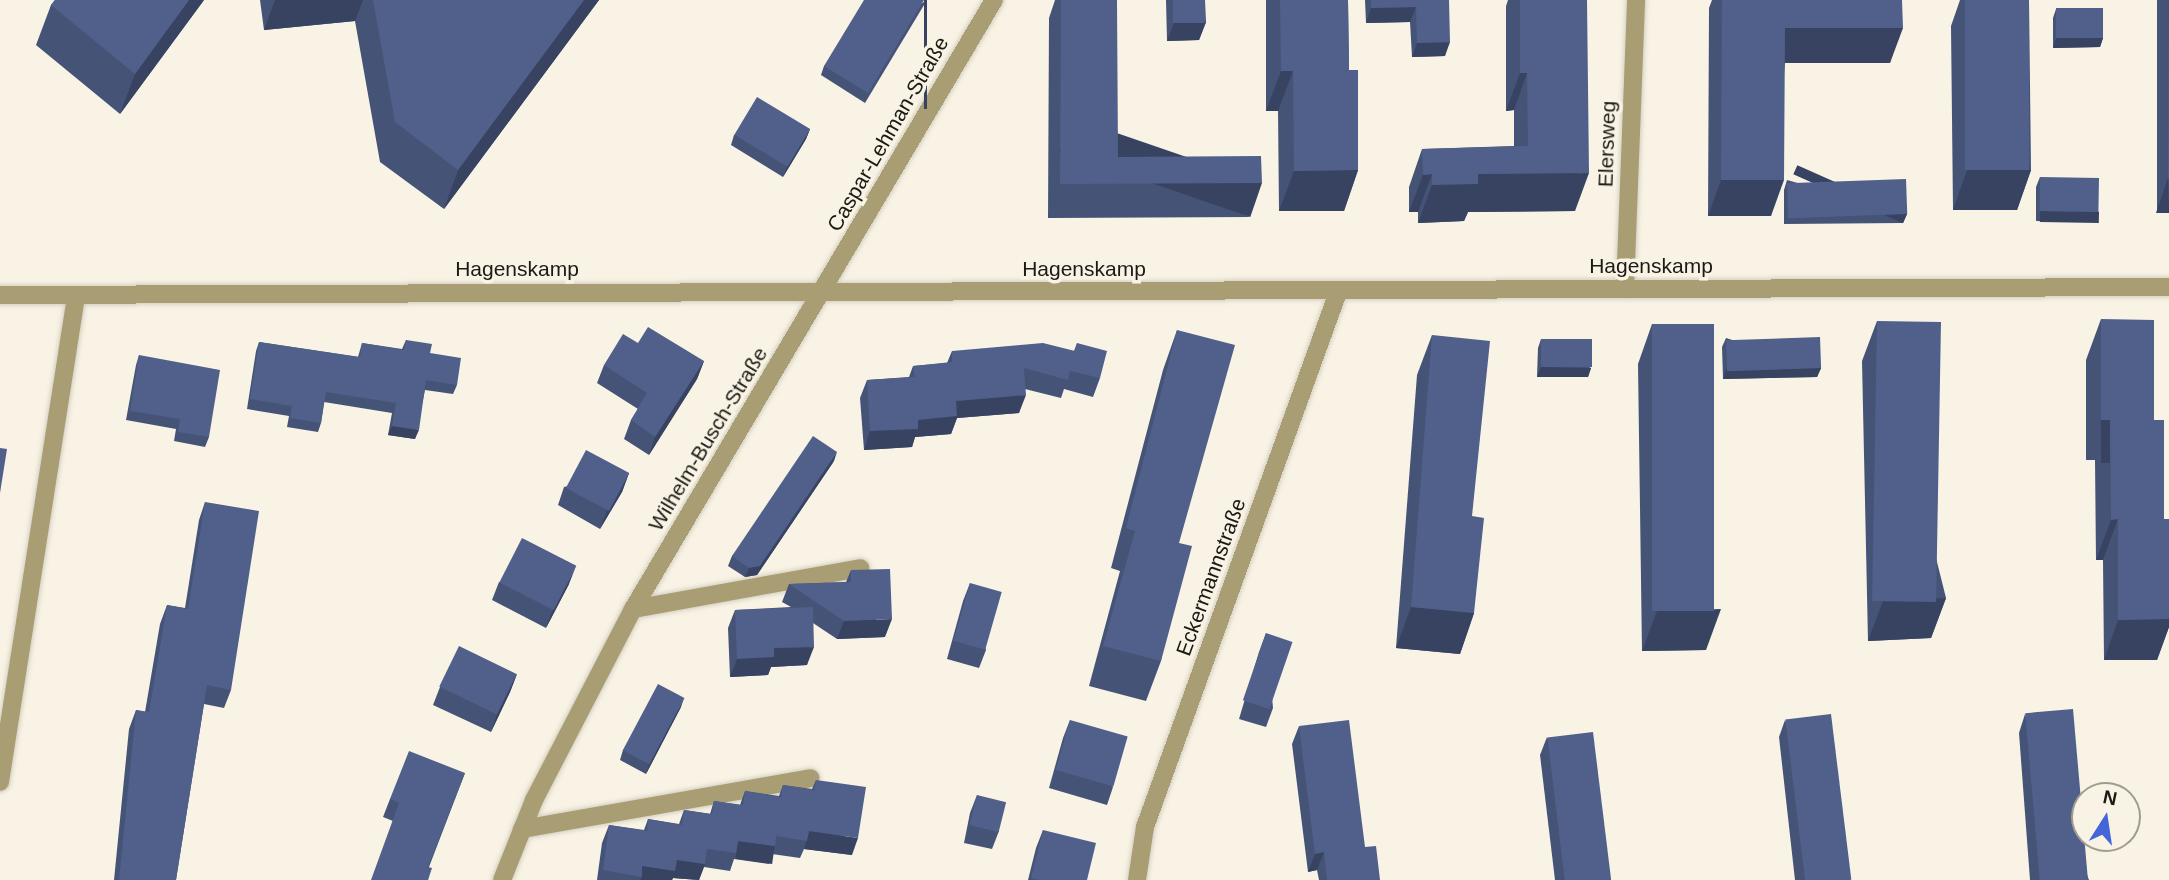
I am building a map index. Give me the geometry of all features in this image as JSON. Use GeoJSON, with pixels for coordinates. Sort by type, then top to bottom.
{"type":"FeatureCollection","features":[{"type":"Feature","properties":{"kind":"street","name":"Caspar-Lehman-Straße"},"geometry":{"type":"LineString","coordinates":[[822,292],[994,0]]}},
{"type":"Feature","properties":{"kind":"street","name":"Elersweg"},"geometry":{"type":"LineString","coordinates":[[1625,289],[1636,0]]}},
{"type":"Feature","properties":{"kind":"street","name":"Hagenskamp"},"geometry":{"type":"LineString","coordinates":[[0,295],[2169,287]]}},
{"type":"Feature","properties":{"kind":"street","name":"Wilhelm-Busch-Straße"},"geometry":{"type":"LineString","coordinates":[[502,880],[522,829],[634,609],[822,292]]}},
{"type":"Feature","properties":{"kind":"street","name":"Eckermannstraße"},"geometry":{"type":"LineString","coordinates":[[1137,880],[1145,827],[1338,292]]}},
{"type":"Feature","properties":{"kind":"street"},"geometry":{"type":"LineString","coordinates":[[0,782],[76,296]]}},
{"type":"Feature","properties":{"kind":"street"},"geometry":{"type":"LineString","coordinates":[[634,609],[860,569]]}},
{"type":"Feature","properties":{"kind":"street"},"geometry":{"type":"LineString","coordinates":[[522,829],[811,778]]}},
{"type":"Feature","properties":{"kind":"building"},"geometry":{"type":"Polygon","coordinates":[[[55,0],[189,0],[135,74],[51,5],[55,0]]]}},
{"type":"Feature","properties":{"kind":"building"},"geometry":{"type":"Polygon","coordinates":[[[373,0],[584,0],[458,170],[395,122],[373,0]]]}},
{"type":"Feature","properties":{"kind":"building"},"geometry":{"type":"Polygon","coordinates":[[[864,0],[924,0],[868,93],[824,66],[864,0]]]}},
{"type":"Feature","properties":{"kind":"building"},"geometry":{"type":"Polygon","coordinates":[[[1061,0],[1117,0],[1118,157],[1261,156],[1262,183],[1060,184],[1061,0]]]}},
{"type":"Feature","properties":{"kind":"building"},"geometry":{"type":"Polygon","coordinates":[[[1173,0],[1205,0],[1205,23],[1173,23],[1173,0]]]}},
{"type":"Feature","properties":{"kind":"building"},"geometry":{"type":"Polygon","coordinates":[[[1280,0],[1348,0],[1349,70],[1358,70],[1358,170],[1294,171],[1293,71],[1281,71],[1280,0]]]}},
{"type":"Feature","properties":{"kind":"building"},"geometry":{"type":"Polygon","coordinates":[[[1371,0],[1449,0],[1450,42],[1417,43],[1416,7],[1371,8],[1371,0]]]}},
{"type":"Feature","properties":{"kind":"building"},"geometry":{"type":"Polygon","coordinates":[[[1520,0],[1587,0],[1589,173],[1478,174],[1478,184],[1432,185],[1432,174],[1423,175],[1422,149],[1528,146],[1527,73],[1520,73],[1520,0]]]}},
{"type":"Feature","properties":{"kind":"building"},"geometry":{"type":"Polygon","coordinates":[[[1722,0],[1902,0],[1903,28],[1785,28],[1784,180],[1721,180],[1722,0]]]}},
{"type":"Feature","properties":{"kind":"building"},"geometry":{"type":"Polygon","coordinates":[[[1965,0],[2029,0],[2029,170],[1965,170],[1965,0]]]}},
{"type":"Feature","properties":{"kind":"building"},"geometry":{"type":"Polygon","coordinates":[[[2169,0],[2169,178],[2168,178],[2169,0]]]}},
{"type":"Feature","properties":{"kind":"building"},"geometry":{"type":"Polygon","coordinates":[[[2056,8],[2103,8],[2103,38],[2056,38],[2056,8]]]}},
{"type":"Feature","properties":{"kind":"building"},"geometry":{"type":"Polygon","coordinates":[[[757,97],[810,129],[787,167],[734,135],[757,97]]]}},
{"type":"Feature","properties":{"kind":"building"},"geometry":{"type":"Polygon","coordinates":[[[2040,177],[2099,178],[2098,212],[2039,211],[2040,177]]]}},
{"type":"Feature","properties":{"kind":"building"},"geometry":{"type":"Polygon","coordinates":[[[1906,179],[1907,214],[1788,218],[1787,183],[1906,179]]]}},
{"type":"Feature","properties":{"kind":"building"},"geometry":{"type":"Polygon","coordinates":[[[2101,319],[2154,320],[2154,420],[2164,420],[2164,519],[2169,519],[2169,619],[2118,620],[2118,519],[2111,520],[2110,420],[2101,420],[2101,319]]]}},
{"type":"Feature","properties":{"kind":"building"},"geometry":{"type":"Polygon","coordinates":[[[1877,321],[1941,322],[1936,602],[1872,601],[1877,321]]]}},
{"type":"Feature","properties":{"kind":"building"},"geometry":{"type":"Polygon","coordinates":[[[1652,324],[1714,324],[1714,611],[1652,611],[1652,324]]]}},
{"type":"Feature","properties":{"kind":"building"},"geometry":{"type":"Polygon","coordinates":[[[648,327],[704,361],[655,437],[631,420],[647,393],[604,365],[623,334],[638,343],[648,327]]]}},
{"type":"Feature","properties":{"kind":"building"},"geometry":{"type":"Polygon","coordinates":[[[1177,330],[1235,345],[1179,543],[1192,546],[1161,661],[1103,646],[1135,531],[1126,528],[1177,330]]]}},
{"type":"Feature","properties":{"kind":"building"},"geometry":{"type":"Polygon","coordinates":[[[1432,335],[1490,341],[1472,516],[1484,518],[1474,613],[1411,607],[1432,335]]]}},
{"type":"Feature","properties":{"kind":"building"},"geometry":{"type":"Polygon","coordinates":[[[1820,337],[1821,368],[1727,371],[1726,340],[1820,337]]]}},
{"type":"Feature","properties":{"kind":"building"},"geometry":{"type":"Polygon","coordinates":[[[1541,339],[1592,339],[1592,367],[1541,367],[1541,339]]]}},
{"type":"Feature","properties":{"kind":"building"},"geometry":{"type":"Polygon","coordinates":[[[406,340],[432,344],[430,353],[461,358],[457,385],[426,380],[419,430],[392,426],[396,403],[326,392],[321,423],[290,418],[292,406],[250,399],[259,342],[360,357],[362,343],[404,350],[406,340]]]}},
{"type":"Feature","properties":{"kind":"building"},"geometry":{"type":"Polygon","coordinates":[[[1043,343],[1075,351],[1077,343],[1107,351],[1100,378],[1070,371],[1068,380],[1024,368],[1026,395],[956,401],[957,416],[918,420],[918,429],[870,431],[867,380],[915,377],[913,366],[952,362],[952,351],[1043,343]]]}},
{"type":"Feature","properties":{"kind":"building"},"geometry":{"type":"Polygon","coordinates":[[[139,355],[220,370],[209,437],[178,432],[180,419],[130,411],[139,355]]]}},
{"type":"Feature","properties":{"kind":"building"},"geometry":{"type":"Polygon","coordinates":[[[813,436],[837,452],[760,566],[749,568],[732,556],[813,436]]]}},
{"type":"Feature","properties":{"kind":"building"},"geometry":{"type":"Polygon","coordinates":[[[0,448],[7,449],[0,493],[0,448]]]}},
{"type":"Feature","properties":{"kind":"building"},"geometry":{"type":"Polygon","coordinates":[[[586,450],[629,473],[609,511],[566,488],[586,450]]]}},
{"type":"Feature","properties":{"kind":"building"},"geometry":{"type":"Polygon","coordinates":[[[205,502],[259,511],[231,690],[207,685],[176,880],[119,880],[136,710],[149,712],[167,605],[188,609],[205,502]]]}},
{"type":"Feature","properties":{"kind":"building"},"geometry":{"type":"Polygon","coordinates":[[[522,538],[576,566],[554,610],[499,583],[522,538]]]}},
{"type":"Feature","properties":{"kind":"building"},"geometry":{"type":"Polygon","coordinates":[[[890,569],[892,619],[844,621],[789,584],[851,582],[851,570],[890,569]]]}},
{"type":"Feature","properties":{"kind":"building"},"geometry":{"type":"Polygon","coordinates":[[[970,583],[1002,592],[985,650],[953,641],[970,583]]]}},
{"type":"Feature","properties":{"kind":"building"},"geometry":{"type":"Polygon","coordinates":[[[813,607],[814,647],[774,648],[774,657],[737,659],[735,610],[813,607]]]}},
{"type":"Feature","properties":{"kind":"building"},"geometry":{"type":"Polygon","coordinates":[[[1266,633],[1292,642],[1269,709],[1243,700],[1266,633]]]}},
{"type":"Feature","properties":{"kind":"building"},"geometry":{"type":"Polygon","coordinates":[[[459,646],[517,674],[497,715],[439,686],[459,646]]]}},
{"type":"Feature","properties":{"kind":"building"},"geometry":{"type":"Polygon","coordinates":[[[658,684],[684,698],[649,764],[623,750],[658,684]]]}},
{"type":"Feature","properties":{"kind":"building"},"geometry":{"type":"Polygon","coordinates":[[[2073,709],[2079,782],[2071,782],[2071,852],[2086,852],[2088,880],[2040,880],[2025,713],[2073,709]]]}},
{"type":"Feature","properties":{"kind":"building"},"geometry":{"type":"Polygon","coordinates":[[[1831,714],[1851,880],[1805,880],[1785,720],[1831,714]]]}},
{"type":"Feature","properties":{"kind":"building"},"geometry":{"type":"Polygon","coordinates":[[[1070,720],[1128,737],[1113,787],[1056,770],[1070,720]]]}},
{"type":"Feature","properties":{"kind":"building"},"geometry":{"type":"Polygon","coordinates":[[[1349,720],[1365,847],[1376,846],[1380,880],[1327,880],[1324,852],[1315,854],[1299,726],[1349,720]]]}},
{"type":"Feature","properties":{"kind":"building"},"geometry":{"type":"Polygon","coordinates":[[[1593,732],[1611,880],[1565,880],[1547,738],[1593,732]]]}},
{"type":"Feature","properties":{"kind":"building"},"geometry":{"type":"Polygon","coordinates":[[[409,751],[465,773],[428,867],[432,868],[428,880],[371,880],[399,803],[390,799],[409,751]]]}},
{"type":"Feature","properties":{"kind":"building"},"geometry":{"type":"Polygon","coordinates":[[[816,780],[866,787],[858,838],[809,831],[807,841],[776,836],[775,846],[738,841],[736,853],[707,849],[705,864],[677,860],[675,871],[642,866],[642,877],[603,870],[609,825],[647,831],[648,819],[682,825],[684,810],[712,814],[714,801],[743,805],[745,791],[781,797],[783,785],[814,790],[816,780]]]}},
{"type":"Feature","properties":{"kind":"building"},"geometry":{"type":"Polygon","coordinates":[[[977,795],[1006,802],[999,832],[970,825],[977,795]]]}},
{"type":"Feature","properties":{"kind":"building"},"geometry":{"type":"Polygon","coordinates":[[[1043,830],[1096,843],[1087,880],[1031,878],[1043,830]]]}}]}
